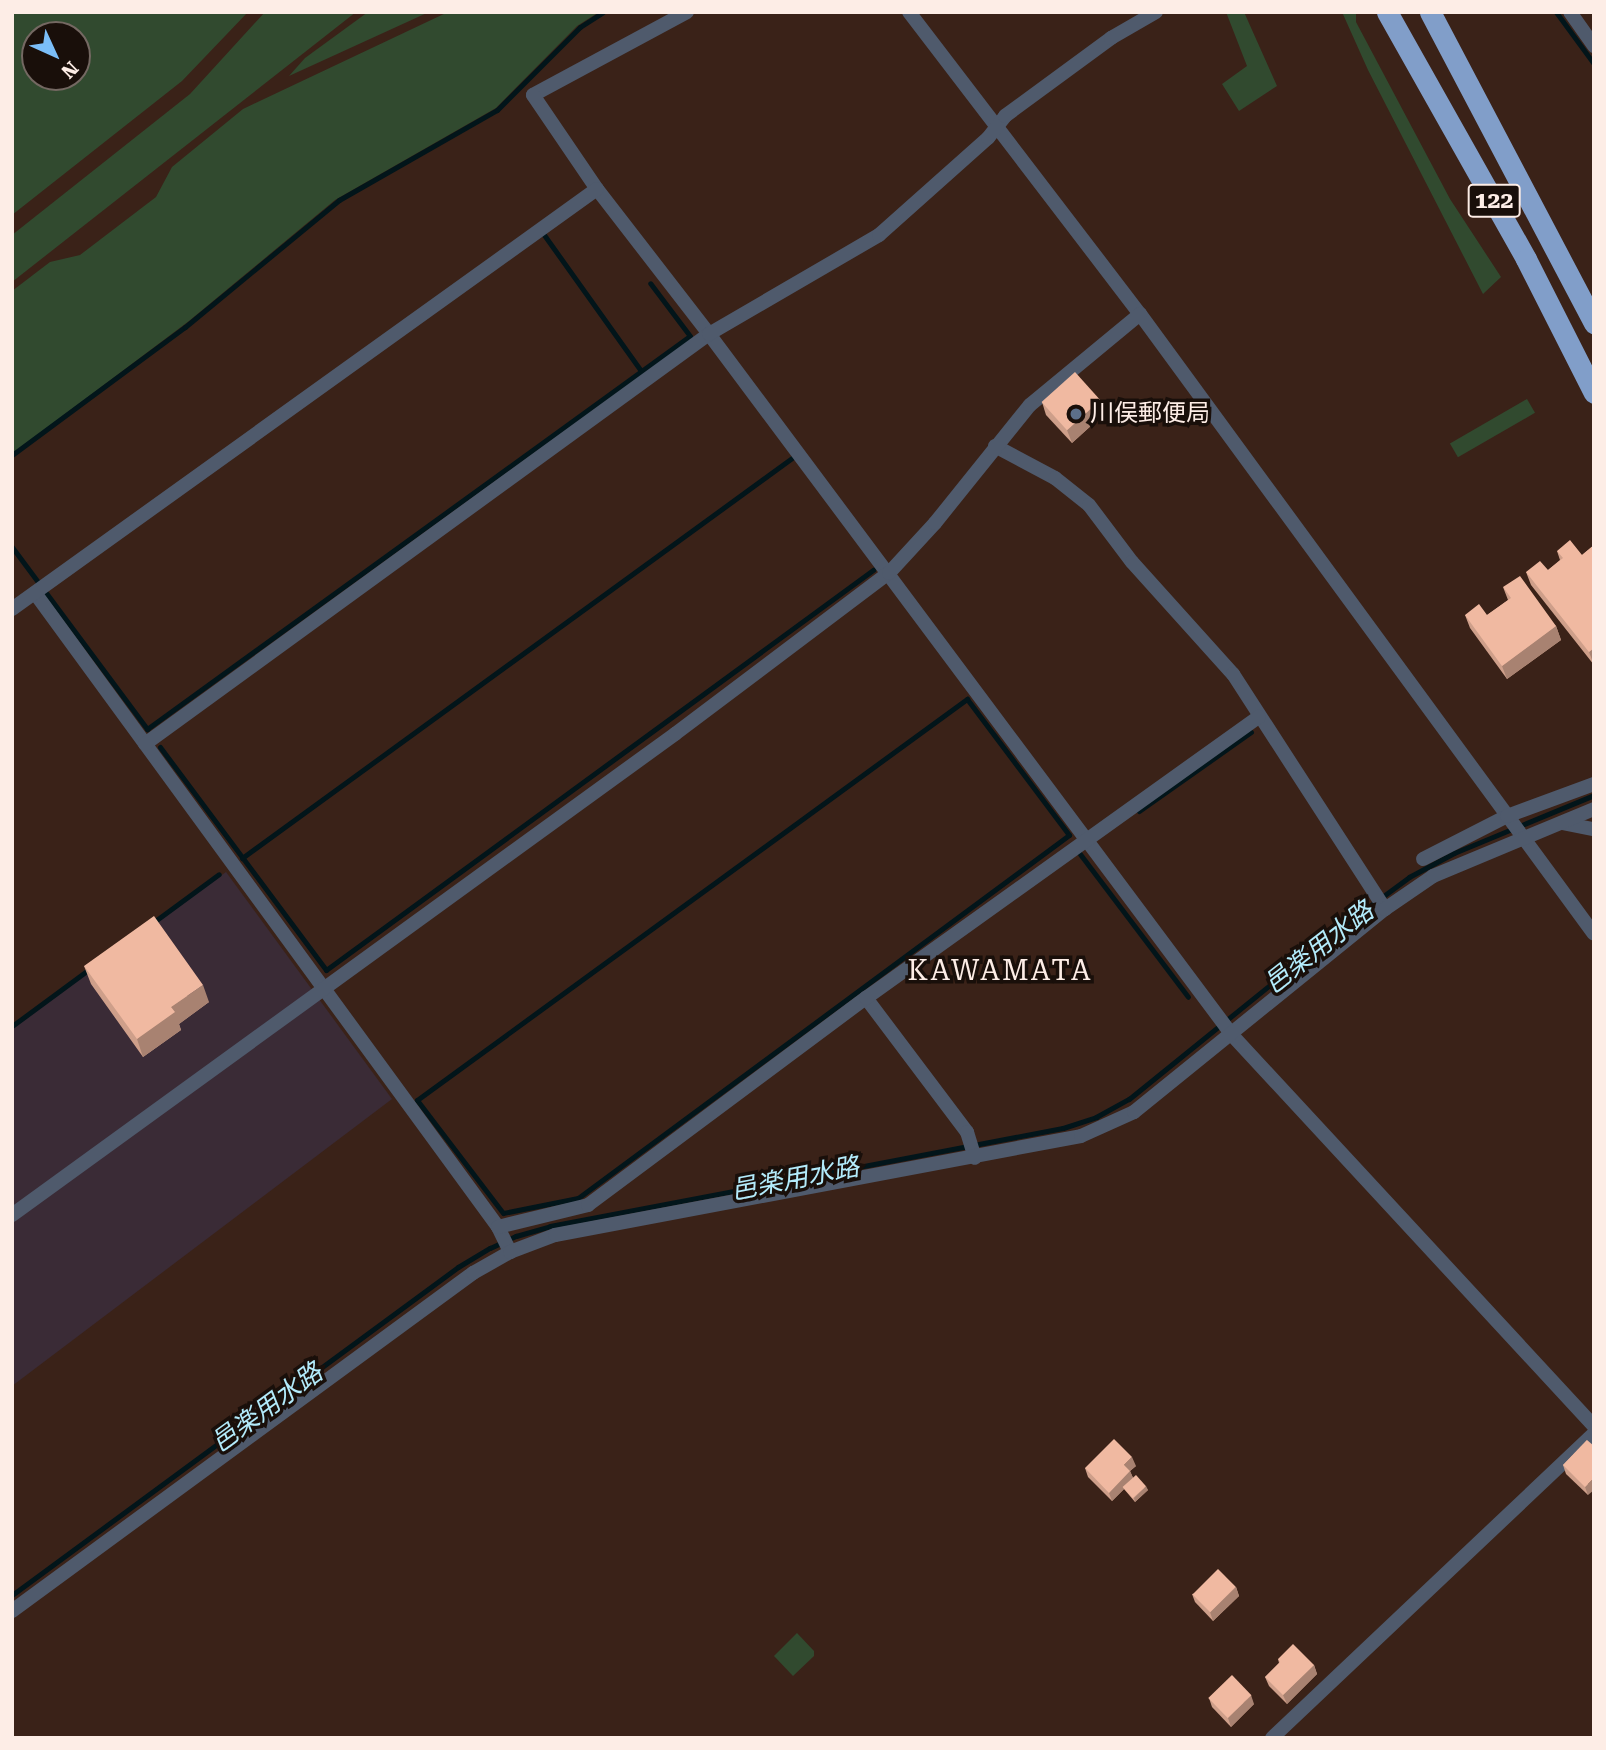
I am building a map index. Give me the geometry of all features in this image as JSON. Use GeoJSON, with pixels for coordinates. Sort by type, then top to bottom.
{"type":"FeatureCollection","features":[{"type":"Feature","properties":{"kind":"highway","name":"122"},"geometry":{"type":"LineString","coordinates":[[1387,12],[1526,259],[1594,393]]}},
{"type":"Feature","properties":{"kind":"highway","name":"122"},"geometry":{"type":"LineString","coordinates":[[1430,12],[1594,323]]}},
{"type":"Feature","properties":{"kind":"street"},"geometry":{"type":"LineString","coordinates":[[687,12],[533,95],[597,189],[709,334],[1232,1035],[1594,1426]]}},
{"type":"Feature","properties":{"kind":"street"},"geometry":{"type":"LineString","coordinates":[[909,12],[1140,314],[1594,934]]}},
{"type":"Feature","properties":{"kind":"street"},"geometry":{"type":"LineString","coordinates":[[145,744],[709,334],[878,235],[998,126],[1005,116],[1111,38],[1156,12]]}},
{"type":"Feature","properties":{"kind":"street"},"geometry":{"type":"LineString","coordinates":[[1570,12],[1594,46]]}},
{"type":"Feature","properties":{"kind":"street"},"geometry":{"type":"LineString","coordinates":[[12,609],[597,189]]}},
{"type":"Feature","properties":{"kind":"street"},"geometry":{"type":"LineString","coordinates":[[12,1215],[675,734],[888,573],[935,523],[1030,405],[1140,314]]}},
{"type":"Feature","properties":{"kind":"street"},"geometry":{"type":"LineString","coordinates":[[995,446],[1055,478],[1089,505],[1132,562],[1233,674],[1385,909]]}},
{"type":"Feature","properties":{"kind":"street"},"geometry":{"type":"LineString","coordinates":[[35,593],[498,1227],[510,1252]]}},
{"type":"Feature","properties":{"kind":"street"},"geometry":{"type":"LineString","coordinates":[[498,1227],[587,1205],[866,998],[1259,716]]}},
{"type":"Feature","properties":{"kind":"street"},"geometry":{"type":"LineString","coordinates":[[1423,859],[1507,816],[1594,784]]}},
{"type":"Feature","properties":{"kind":"street"},"geometry":{"type":"LineString","coordinates":[[12,1611],[473,1273],[510,1252],[555,1235],[1082,1136],[1134,1112],[1385,909],[1433,876],[1594,809]]}},
{"type":"Feature","properties":{"kind":"street"},"geometry":{"type":"LineString","coordinates":[[1562,823],[1594,829]]}},
{"type":"Feature","properties":{"kind":"street"},"geometry":{"type":"LineString","coordinates":[[866,998],[967,1132],[975,1158]]}},
{"type":"Feature","properties":{"kind":"street"},"geometry":{"type":"LineString","coordinates":[[1272,1738],[1594,1433]]}},
{"type":"Feature","properties":{"kind":"shaded area"},"geometry":{"type":"Polygon","coordinates":[[[226,872],[392,1099],[12,1386],[12,1029],[226,872]]]}},
{"type":"Feature","properties":{"kind":"green space"},"geometry":{"type":"Polygon","coordinates":[[[12,12],[248,12],[182,81],[12,215],[12,12]]]}},
{"type":"Feature","properties":{"kind":"green space"},"geometry":{"type":"Polygon","coordinates":[[[265,12],[356,12],[12,282],[12,235],[190,94],[265,12]]]}},
{"type":"Feature","properties":{"kind":"green space"},"geometry":{"type":"Polygon","coordinates":[[[368,12],[429,12],[289,76],[305,58],[368,12]]]}},
{"type":"Feature","properties":{"kind":"green space"},"geometry":{"type":"Polygon","coordinates":[[[448,12],[599,12],[577,26],[496,108],[335,200],[189,321],[12,454],[12,291],[50,262],[80,255],[156,197],[172,167],[243,109],[448,12]]]}},
{"type":"Feature","properties":{"kind":"green space"},"geometry":{"type":"Polygon","coordinates":[[[1226,12],[1244,12],[1277,86],[1239,111],[1222,84],[1247,66],[1226,12]]]}},
{"type":"Feature","properties":{"kind":"green space"},"geometry":{"type":"Polygon","coordinates":[[[1342,12],[1356,12],[1356,22],[1450,199],[1501,277],[1483,294],[1368,70],[1342,12]]]}},
{"type":"Feature","properties":{"kind":"green space"},"geometry":{"type":"Polygon","coordinates":[[[1527,399],[1535,413],[1458,457],[1450,444],[1527,399]]]}},
{"type":"Feature","properties":{"kind":"green space"},"geometry":{"type":"Polygon","coordinates":[[[797,1633],[814,1651],[814,1656],[793,1676],[774,1656],[797,1633]]]}},
{"type":"Feature","properties":{"kind":"building"},"geometry":{"type":"Polygon","coordinates":[[[1075,372],[1100,400],[1067,430],[1042,402],[1075,372]]]}},
{"type":"Feature","properties":{"kind":"building"},"geometry":{"type":"Polygon","coordinates":[[[1570,540],[1582,555],[1594,545],[1594,648],[1589,652],[1526,572],[1540,561],[1548,570],[1563,558],[1557,551],[1570,540]]]}},
{"type":"Feature","properties":{"kind":"building"},"geometry":{"type":"Polygon","coordinates":[[[1520,576],[1556,626],[1502,666],[1465,615],[1479,604],[1487,615],[1511,598],[1503,587],[1520,576]]]}},
{"type":"Feature","properties":{"kind":"building"},"geometry":{"type":"Polygon","coordinates":[[[154,916],[203,985],[171,1007],[175,1012],[137,1039],[84,966],[154,916]]]}},
{"type":"Feature","properties":{"kind":"building"},"geometry":{"type":"Polygon","coordinates":[[[1114,1439],[1132,1457],[1124,1465],[1130,1471],[1109,1493],[1085,1468],[1114,1439]]]}},
{"type":"Feature","properties":{"kind":"building"},"geometry":{"type":"Polygon","coordinates":[[[1587,1440],[1594,1446],[1594,1478],[1585,1487],[1563,1465],[1587,1440]]]}},
{"type":"Feature","properties":{"kind":"building"},"geometry":{"type":"Polygon","coordinates":[[[1136,1475],[1146,1486],[1133,1498],[1123,1487],[1136,1475]]]}},
{"type":"Feature","properties":{"kind":"building"},"geometry":{"type":"Polygon","coordinates":[[[1218,1569],[1236,1587],[1210,1612],[1193,1594],[1218,1569]]]}},
{"type":"Feature","properties":{"kind":"building"},"geometry":{"type":"Polygon","coordinates":[[[1293,1644],[1314,1665],[1283,1695],[1265,1677],[1293,1644]]]}},
{"type":"Feature","properties":{"kind":"building"},"geometry":{"type":"Polygon","coordinates":[[[1232,1675],[1251,1695],[1228,1718],[1208,1698],[1232,1675]]]}},
{"type":"Feature","properties":{"kind":"waterway"},"geometry":{"type":"LineString","coordinates":[[12,455],[185,327],[339,200],[497,110],[580,27],[603,12]]}},
{"type":"Feature","properties":{"kind":"waterway"},"geometry":{"type":"LineString","coordinates":[[1556,12],[1594,64]]}},
{"type":"Feature","properties":{"kind":"waterway"},"geometry":{"type":"LineString","coordinates":[[542,232],[641,371]]}},
{"type":"Feature","properties":{"kind":"waterway"},"geometry":{"type":"LineString","coordinates":[[12,547],[147,729],[690,336],[650,283]]}},
{"type":"Feature","properties":{"kind":"waterway"},"geometry":{"type":"LineString","coordinates":[[242,858],[792,458]]}},
{"type":"Feature","properties":{"kind":"waterway"},"geometry":{"type":"LineString","coordinates":[[160,747],[326,970],[873,570]]}},
{"type":"Feature","properties":{"kind":"waterway"},"geometry":{"type":"LineString","coordinates":[[967,699],[1069,835],[578,1198],[503,1213],[417,1100],[967,699]]}},
{"type":"Feature","properties":{"kind":"waterway"},"geometry":{"type":"LineString","coordinates":[[1139,811],[1251,732]]}},
{"type":"Feature","properties":{"kind":"waterway","name":"邑楽用水路"},"geometry":{"type":"LineString","coordinates":[[12,1595],[458,1267],[490,1248],[516,1236],[550,1226],[1063,1128],[1096,1117],[1129,1099],[1344,925],[1409,877],[1454,853],[1594,795]]}},
{"type":"Feature","properties":{"kind":"waterway"},"geometry":{"type":"LineString","coordinates":[[1080,854],[1188,997]]}},
{"type":"Feature","properties":{"kind":"waterway"},"geometry":{"type":"LineString","coordinates":[[151,924],[219,874]]}},
{"type":"Feature","properties":{"kind":"waterway"},"geometry":{"type":"LineString","coordinates":[[12,1026],[92,967]]}},
{"type":"Feature","properties":{"kind":"place","name":"川俣郵便局"},"geometry":{"type":"Point","coordinates":[1076,414]}},
{"type":"Feature","properties":{"kind":"district","name":"KAWAMATA"},"geometry":{"type":"Point","coordinates":[1000,971]}}]}
